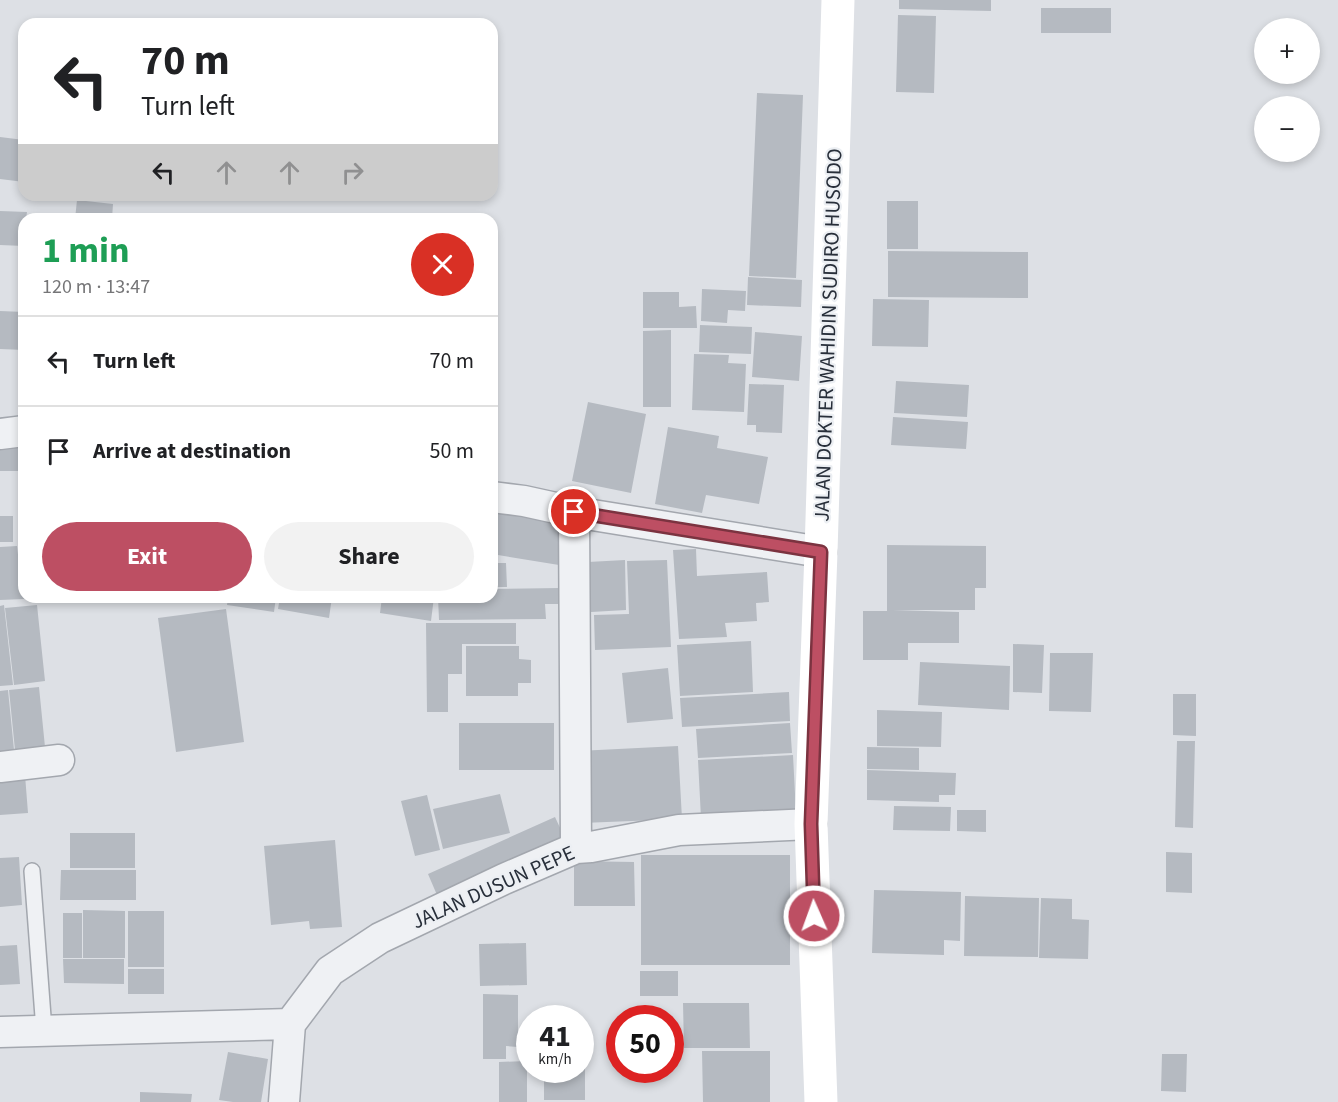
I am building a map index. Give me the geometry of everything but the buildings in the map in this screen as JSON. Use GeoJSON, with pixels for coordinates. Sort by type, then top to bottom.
{"type":"FeatureCollection","features":[{"type":"Feature","properties":{"kind":"main road","name":"JALAN DOKTER WAHIDIN SUDIRO HUSODO"},"geometry":{"type":"LineString","coordinates":[[821,1102],[811,824],[838,0]]}},
{"type":"Feature","properties":{"kind":"street"},"geometry":{"type":"LineString","coordinates":[[0,434],[18,432]]}},
{"type":"Feature","properties":{"kind":"street"},"geometry":{"type":"LineString","coordinates":[[498,498],[821,552]]}},
{"type":"Feature","properties":{"kind":"street"},"geometry":{"type":"LineString","coordinates":[[574,512],[576,848]]}},
{"type":"Feature","properties":{"kind":"street"},"geometry":{"type":"LineString","coordinates":[[0,767],[59,760]]}},
{"type":"Feature","properties":{"kind":"street","name":"JALAN DUSUN PEPE"},"geometry":{"type":"LineString","coordinates":[[290,1024],[330,971],[380,938],[504,879],[576,848],[679,830],[811,824]]}},
{"type":"Feature","properties":{"kind":"street"},"geometry":{"type":"LineString","coordinates":[[0,1032],[290,1024],[284,1102]]}},
{"type":"Feature","properties":{"kind":"lane"},"geometry":{"type":"LineString","coordinates":[[32,872],[44,1030]]}},
{"type":"Feature","properties":{"kind":"route"},"geometry":{"type":"LineString","coordinates":[[574,512],[821,552],[811,824],[814,916]]}}]}
